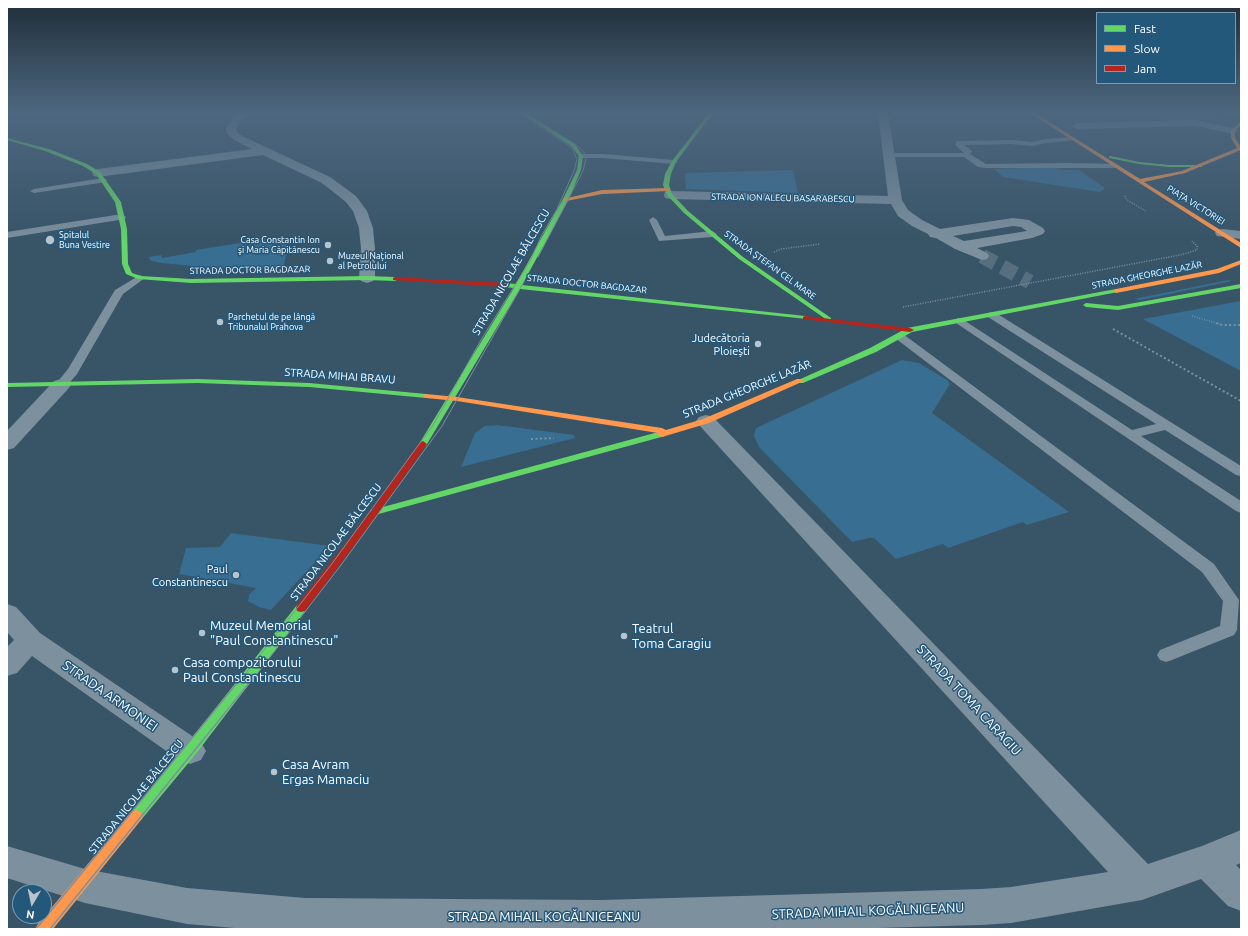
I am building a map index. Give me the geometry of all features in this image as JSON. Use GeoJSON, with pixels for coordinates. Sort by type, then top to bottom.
{"type":"FeatureCollection","features":[{"type":"Feature","properties":{"kind":"main road"},"geometry":{"type":"LineString","coordinates":[[64,157],[85,165],[100,176],[114,195],[122,217],[124,229],[125,264],[129,274],[140,278]]}},
{"type":"Feature","properties":{"kind":"main road","name":"STRADA NICOLAE BĂLCESCU"},"geometry":{"type":"LineString","coordinates":[[43,929],[190,751],[375,512],[432,431],[518,287],[566,199],[579,170],[580,157]]}},
{"type":"Feature","properties":{"kind":"main road"},"geometry":{"type":"LineString","coordinates":[[566,199],[602,192],[668,190],[668,174],[678,157]]}},
{"type":"Feature","properties":{"kind":"main road","name":"PIAȚA VICTORIEI"},"geometry":{"type":"LineString","coordinates":[[1100,157],[1241,246]]}},
{"type":"Feature","properties":{"kind":"main road"},"geometry":{"type":"LineString","coordinates":[[1109,157],[1139,163],[1175,166],[1201,166]]}},
{"type":"Feature","properties":{"kind":"main road"},"geometry":{"type":"LineString","coordinates":[[1140,181],[1167,177],[1201,166],[1223,157]]}},
{"type":"Feature","properties":{"kind":"main road","name":"STRADA ȘTEFAN CEL MARE"},"geometry":{"type":"LineString","coordinates":[[668,190],[686,212],[712,234],[770,279],[849,333]]}},
{"type":"Feature","properties":{"kind":"main road","name":"STRADA GHEORGHE LAZĂR"},"geometry":{"type":"LineString","coordinates":[[375,512],[706,421],[905,333],[958,321],[1219,271],[1241,262]]}},
{"type":"Feature","properties":{"kind":"main road","name":"STRADA DOCTOR BAGDAZAR"},"geometry":{"type":"LineString","coordinates":[[140,278],[190,281],[367,278],[418,279],[518,287],[832,321],[905,333]]}},
{"type":"Feature","properties":{"kind":"main road","name":"STRADA GHEORGHE LAZĂR"},"geometry":{"type":"LineString","coordinates":[[1055,303],[1118,308],[1241,286]]}},
{"type":"Feature","properties":{"kind":"main road","name":"STRADA MIHAI BRAVU"},"geometry":{"type":"LineString","coordinates":[[7,385],[190,381],[253,382],[347,388],[452,398],[669,432]]}},
{"type":"Feature","properties":{"kind":"street"},"geometry":{"type":"LineString","coordinates":[[100,176],[227,157]]}},
{"type":"Feature","properties":{"kind":"street"},"geometry":{"type":"LineString","coordinates":[[276,157],[326,180],[351,199],[360,211],[366,228],[368,249],[367,278]]}},
{"type":"Feature","properties":{"kind":"street"},"geometry":{"type":"LineString","coordinates":[[889,157],[895,200],[903,212],[916,223],[935,234],[982,256]]}},
{"type":"Feature","properties":{"kind":"street","name":"STRADA ION ALECU BASARABESCU"},"geometry":{"type":"LineString","coordinates":[[668,190],[895,200]]}},
{"type":"Feature","properties":{"kind":"street"},"geometry":{"type":"LineString","coordinates":[[935,234],[1007,222],[1020,222],[1038,231],[1032,234],[960,246]]}},
{"type":"Feature","properties":{"kind":"street"},"geometry":{"type":"LineString","coordinates":[[1222,234],[1241,235]]}},
{"type":"Feature","properties":{"kind":"street"},"geometry":{"type":"LineString","coordinates":[[7,444],[60,385]]}},
{"type":"Feature","properties":{"kind":"street","name":"STRADA TOMA CARAGIU"},"geometry":{"type":"LineString","coordinates":[[706,421],[1142,883]]}},
{"type":"Feature","properties":{"kind":"street","name":"STRADA ARMONIEI"},"geometry":{"type":"LineString","coordinates":[[7,614],[19,644],[190,751]]}},
{"type":"Feature","properties":{"kind":"street"},"geometry":{"type":"LineString","coordinates":[[7,665],[19,644]]}},
{"type":"Feature","properties":{"kind":"street"},"geometry":{"type":"LineString","coordinates":[[1142,883],[1207,861],[1241,846]]}},
{"type":"Feature","properties":{"kind":"street"},"geometry":{"type":"LineString","coordinates":[[1207,861],[1241,894]]}},
{"type":"Feature","properties":{"kind":"street"},"geometry":{"type":"LineString","coordinates":[[7,862],[80,885]]}},
{"type":"Feature","properties":{"kind":"street","name":"STRADA MIHAIL KOGĂLNICEANU"},"geometry":{"type":"LineString","coordinates":[[80,885],[187,906],[305,916],[536,923],[1011,905],[1142,883]]}},
{"type":"Feature","properties":{"kind":"lane"},"geometry":{"type":"LineString","coordinates":[[611,157],[674,162]]}},
{"type":"Feature","properties":{"kind":"lane"},"geometry":{"type":"LineString","coordinates":[[968,157],[981,166],[1115,166]]}},
{"type":"Feature","properties":{"kind":"lane"},"geometry":{"type":"LineString","coordinates":[[1045,157],[1055,162],[1068,165]]}},
{"type":"Feature","properties":{"kind":"lane"},"geometry":{"type":"LineString","coordinates":[[34,191],[100,176]]}},
{"type":"Feature","properties":{"kind":"lane"},"geometry":{"type":"LineString","coordinates":[[7,235],[122,217]]}},
{"type":"Feature","properties":{"kind":"lane"},"geometry":{"type":"LineString","coordinates":[[653,220],[662,239],[712,234]]}},
{"type":"Feature","properties":{"kind":"lane"},"geometry":{"type":"LineString","coordinates":[[60,385],[74,371],[119,292],[140,278]]}},
{"type":"Feature","properties":{"kind":"lane"},"geometry":{"type":"LineString","coordinates":[[992,315],[1241,472]]}},
{"type":"Feature","properties":{"kind":"lane"},"geometry":{"type":"LineString","coordinates":[[958,321],[1241,508]]}},
{"type":"Feature","properties":{"kind":"lane"},"geometry":{"type":"LineString","coordinates":[[905,333],[1208,568],[1231,600],[1228,630],[1166,655]]}},
{"type":"Feature","properties":{"kind":"lane"},"geometry":{"type":"LineString","coordinates":[[1131,434],[1168,425]]}},
{"type":"Feature","properties":{"kind":"path"},"geometry":{"type":"LineString","coordinates":[[774,252],[781,249],[820,244]]}},
{"type":"Feature","properties":{"kind":"path"},"geometry":{"type":"LineString","coordinates":[[1189,315],[1222,325],[1241,324]]}},
{"type":"Feature","properties":{"kind":"path"},"geometry":{"type":"LineString","coordinates":[[1109,327],[1241,401]]}},
{"type":"Feature","properties":{"kind":"path"},"geometry":{"type":"LineString","coordinates":[[1237,398],[1241,397]]}},
{"type":"Feature","properties":{"kind":"shaded area"},"geometry":{"type":"Polygon","coordinates":[[[1057,167],[1061,170],[1079,170],[1105,188],[1100,192],[1003,177],[994,169],[1057,167]]]}},
{"type":"Feature","properties":{"kind":"shaded area"},"geometry":{"type":"Polygon","coordinates":[[[793,170],[798,193],[686,189],[685,173],[793,170]]]}},
{"type":"Feature","properties":{"kind":"shaded area"},"geometry":{"type":"Polygon","coordinates":[[[265,239],[267,242],[289,239],[283,270],[202,267],[151,261],[149,257],[161,255],[162,258],[196,252],[196,250],[265,239]]]}},
{"type":"Feature","properties":{"kind":"shaded area"},"geometry":{"type":"Polygon","coordinates":[[[1228,280],[1232,281],[1141,300],[1134,299],[1228,280]]]}},
{"type":"Feature","properties":{"kind":"shaded area"},"geometry":{"type":"Polygon","coordinates":[[[1241,301],[1241,371],[1143,319],[1241,301]]]}},
{"type":"Feature","properties":{"kind":"shaded area"},"geometry":{"type":"Polygon","coordinates":[[[902,360],[919,363],[947,380],[950,384],[932,413],[1069,512],[1027,525],[1023,522],[948,548],[943,544],[896,559],[874,538],[852,542],[759,447],[754,436],[756,428],[902,360]]]}},
{"type":"Feature","properties":{"kind":"shaded area"},"geometry":{"type":"Polygon","coordinates":[[[497,425],[574,435],[575,438],[461,467],[475,433],[485,426],[497,425]]]}},
{"type":"Feature","properties":{"kind":"shaded area"},"geometry":{"type":"Polygon","coordinates":[[[231,533],[330,546],[271,610],[259,607],[248,601],[249,595],[256,588],[179,574],[186,548],[220,547],[231,533]]]}},
{"type":"Feature","properties":{"kind":"tunnel"},"geometry":{"type":"LineString","coordinates":[[982,256],[1030,282]]}},
{"type":"Feature","properties":{"kind":"tram line"},"geometry":{"type":"LineString","coordinates":[[242,678],[331,565],[433,425],[481,340],[530,261],[542,235],[557,209],[574,171],[577,159],[576,157]]}},
{"type":"Feature","properties":{"kind":"tram line"},"geometry":{"type":"LineString","coordinates":[[538,257],[583,171],[586,157]]}},
{"type":"Feature","properties":{"kind":"tram line"},"geometry":{"type":"LineString","coordinates":[[254,678],[341,565],[442,426],[525,280]]}},
{"type":"Feature","properties":{"kind":"tram line"},"geometry":{"type":"LineString","coordinates":[[36,929],[242,677]]}},
{"type":"Feature","properties":{"kind":"tram line"},"geometry":{"type":"LineString","coordinates":[[50,929],[254,677]]}},
{"type":"Feature","properties":{"kind":"traffic: fast"},"geometry":{"type":"LineString","coordinates":[[64,157],[85,165],[98,173],[118,202],[124,229],[125,264],[129,274],[140,278],[191,281],[367,278],[395,279]]}},
{"type":"Feature","properties":{"kind":"traffic: fast"},"geometry":{"type":"LineString","coordinates":[[423,444],[525,275],[566,199],[579,170],[581,157]]}},
{"type":"Feature","properties":{"kind":"traffic: fast"},"geometry":{"type":"LineString","coordinates":[[678,157],[668,174],[666,185],[670,195],[686,212],[741,258],[829,319]]}},
{"type":"Feature","properties":{"kind":"traffic: fast"},"geometry":{"type":"LineString","coordinates":[[1111,157],[1139,163],[1169,166],[1201,166]]}},
{"type":"Feature","properties":{"kind":"traffic: fast"},"geometry":{"type":"LineString","coordinates":[[504,285],[805,318]]}},
{"type":"Feature","properties":{"kind":"traffic: fast"},"geometry":{"type":"LineString","coordinates":[[1086,305],[1118,308],[1241,286]]}},
{"type":"Feature","properties":{"kind":"traffic: fast"},"geometry":{"type":"LineString","coordinates":[[800,381],[873,350],[910,330],[1116,291]]}},
{"type":"Feature","properties":{"kind":"traffic: fast"},"geometry":{"type":"LineString","coordinates":[[7,385],[198,381],[309,385],[426,396]]}},
{"type":"Feature","properties":{"kind":"traffic: fast"},"geometry":{"type":"LineString","coordinates":[[375,512],[662,434]]}},
{"type":"Feature","properties":{"kind":"traffic: fast"},"geometry":{"type":"LineString","coordinates":[[136,816],[190,751],[301,608]]}},
{"type":"Feature","properties":{"kind":"traffic: slow"},"geometry":{"type":"LineString","coordinates":[[1101,157],[1241,246]]}},
{"type":"Feature","properties":{"kind":"traffic: slow"},"geometry":{"type":"LineString","coordinates":[[1140,181],[1183,172],[1221,157]]}},
{"type":"Feature","properties":{"kind":"traffic: slow"},"geometry":{"type":"LineString","coordinates":[[566,199],[602,192],[667,190]]}},
{"type":"Feature","properties":{"kind":"traffic: slow"},"geometry":{"type":"LineString","coordinates":[[1116,291],[1219,271],[1241,262]]}},
{"type":"Feature","properties":{"kind":"traffic: slow"},"geometry":{"type":"LineString","coordinates":[[662,434],[706,421],[800,381]]}},
{"type":"Feature","properties":{"kind":"traffic: slow"},"geometry":{"type":"LineString","coordinates":[[426,396],[457,399],[662,431]]}},
{"type":"Feature","properties":{"kind":"traffic: slow"},"geometry":{"type":"LineString","coordinates":[[43,929],[136,816]]}},
{"type":"Feature","properties":{"kind":"traffic: jam"},"geometry":{"type":"LineString","coordinates":[[395,279],[504,285]]}},
{"type":"Feature","properties":{"kind":"traffic: jam"},"geometry":{"type":"LineString","coordinates":[[805,318],[910,330]]}},
{"type":"Feature","properties":{"kind":"traffic: jam"},"geometry":{"type":"LineString","coordinates":[[301,608],[375,512],[423,444]]}},
{"type":"Feature","properties":{"kind":"place","name":"Spitalul Buna Vestire"},"geometry":{"type":"Point","coordinates":[50,240]}},
{"type":"Feature","properties":{"kind":"place","name":"Casa Constantin Ion şi Maria Căpitănescu"},"geometry":{"type":"Point","coordinates":[328,245]}},
{"type":"Feature","properties":{"kind":"place","name":"Muzeul Național al Petrolului"},"geometry":{"type":"Point","coordinates":[330,261]}},
{"type":"Feature","properties":{"kind":"place","name":"Parchetul de pe lângă Tribunalul Prahova"},"geometry":{"type":"Point","coordinates":[220,322]}},
{"type":"Feature","properties":{"kind":"place","name":"Judecătoria Ploiești"},"geometry":{"type":"Point","coordinates":[758,344]}},
{"type":"Feature","properties":{"kind":"place","name":"Paul Constantinescu"},"geometry":{"type":"Point","coordinates":[236,575]}},
{"type":"Feature","properties":{"kind":"place","name":"Muzeul Memorial \"Paul Constantinescu\""},"geometry":{"type":"Point","coordinates":[202,633]}},
{"type":"Feature","properties":{"kind":"place","name":"Teatrul Toma Caragiu"},"geometry":{"type":"Point","coordinates":[624,636]}},
{"type":"Feature","properties":{"kind":"place","name":"Casa compozitorului Paul Constantinescu"},"geometry":{"type":"Point","coordinates":[175,670]}},
{"type":"Feature","properties":{"kind":"place","name":"Casa Avram Ergas Mamaciu"},"geometry":{"type":"Point","coordinates":[274,772]}}]}
